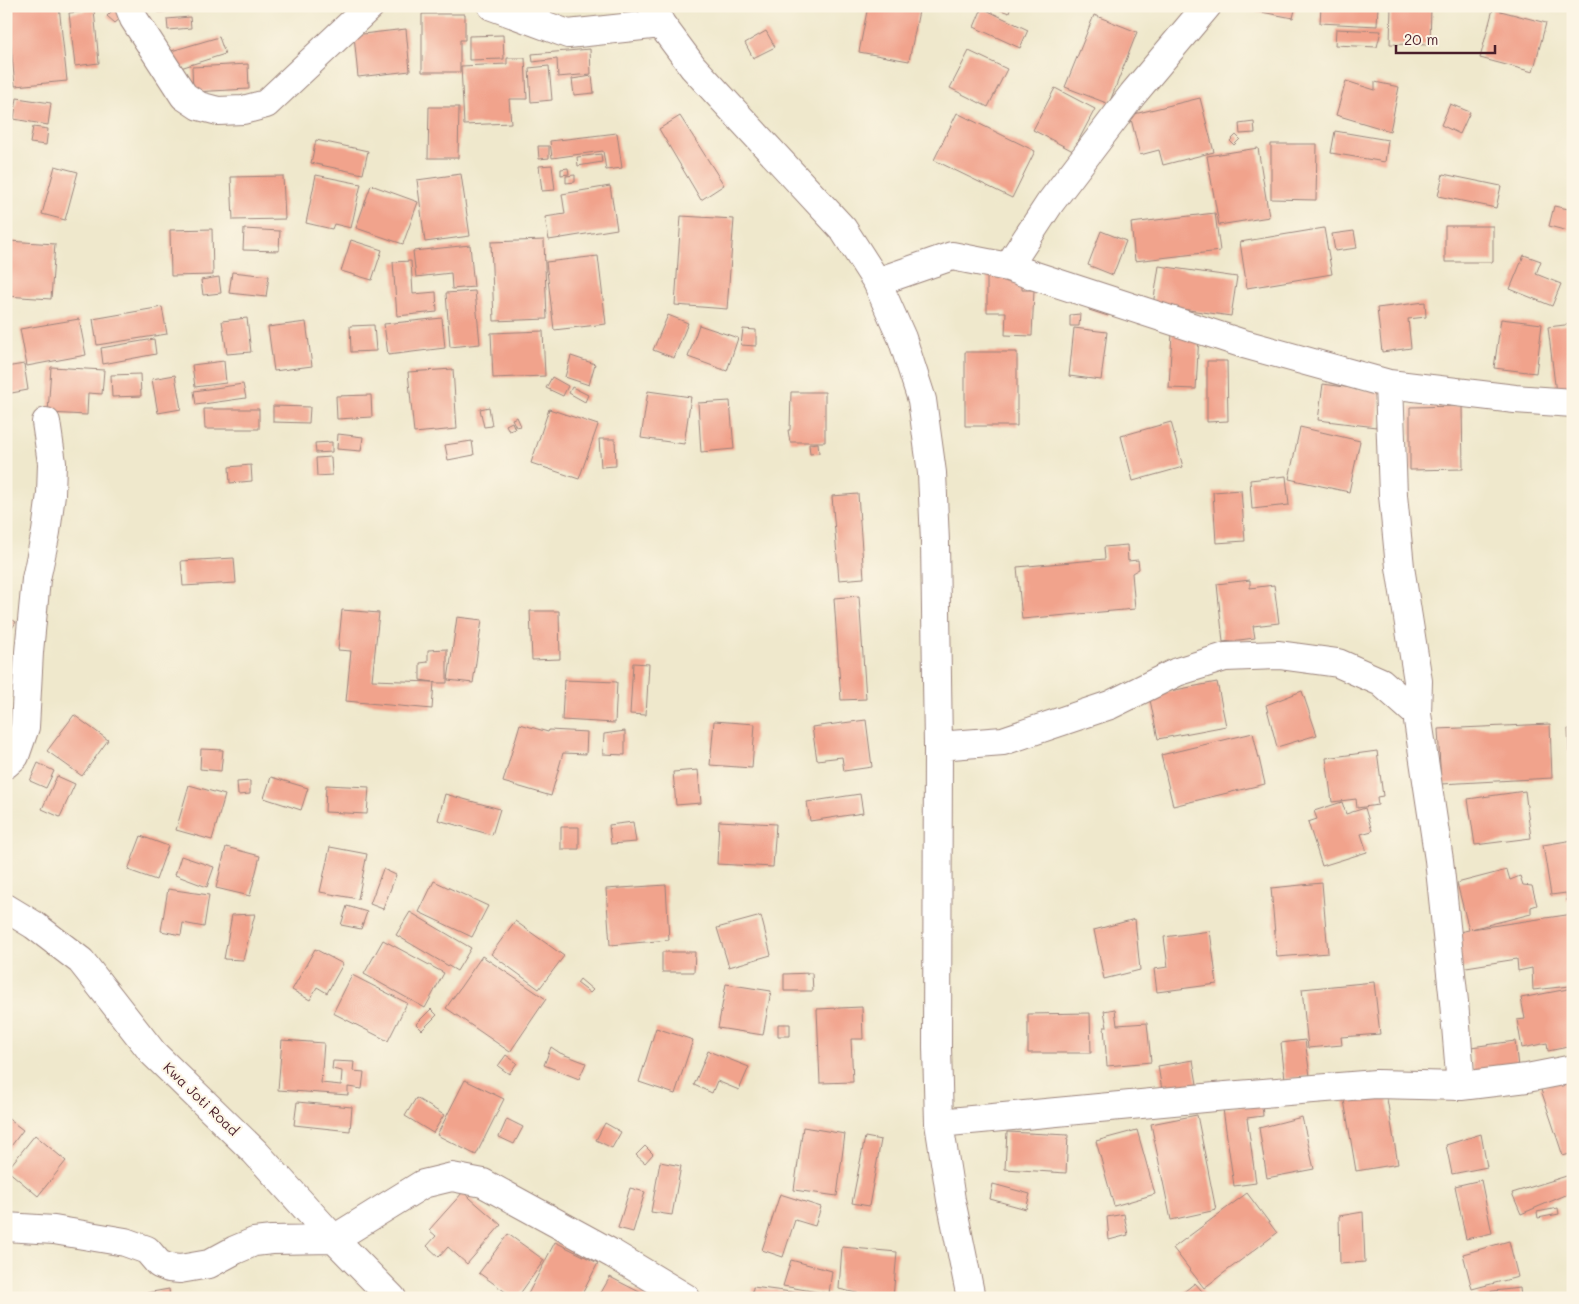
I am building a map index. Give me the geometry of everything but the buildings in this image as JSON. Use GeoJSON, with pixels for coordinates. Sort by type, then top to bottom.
{"type":"FeatureCollection","features":[{"type":"Feature","properties":{"kind":"street"},"geometry":{"type":"LineString","coordinates":[[129,6],[134,19],[184,96],[199,106],[218,111],[243,110],[266,104],[370,6]]}},
{"type":"Feature","properties":{"kind":"street"},"geometry":{"type":"LineString","coordinates":[[492,6],[568,34],[657,15],[693,67],[843,229],[877,282],[902,338],[922,400],[932,472],[938,746],[937,1047],[940,1124],[950,1200],[971,1298]]}},
{"type":"Feature","properties":{"kind":"street"},"geometry":{"type":"LineString","coordinates":[[1008,267],[1050,203],[1134,94],[1208,6]]}},
{"type":"Feature","properties":{"kind":"street"},"geometry":{"type":"LineString","coordinates":[[877,282],[952,256],[1008,267],[1244,344],[1389,384],[1515,398],[1573,402]]}},
{"type":"Feature","properties":{"kind":"street"},"geometry":{"type":"LineString","coordinates":[[1389,384],[1392,495],[1400,567],[1418,681],[1417,714],[1439,860],[1461,1086]]}},
{"type":"Feature","properties":{"kind":"street"},"geometry":{"type":"LineString","coordinates":[[6,764],[15,756],[25,727],[29,652],[36,579],[46,532],[51,494],[52,463],[46,422]]}},
{"type":"Feature","properties":{"kind":"street"},"geometry":{"type":"LineString","coordinates":[[938,746],[1003,741],[1110,704],[1177,672],[1225,657],[1279,655],[1338,663],[1380,682],[1417,714]]}},
{"type":"Feature","properties":{"kind":"street","name":"Kwa Joti Road"},"geometry":{"type":"LineString","coordinates":[[6,908],[34,925],[81,961],[153,1053],[255,1152],[334,1239],[392,1298]]}},
{"type":"Feature","properties":{"kind":"street"},"geometry":{"type":"LineString","coordinates":[[940,1124],[1226,1096],[1376,1084],[1461,1086],[1527,1078],[1573,1069]]}},
{"type":"Feature","properties":{"kind":"street"},"geometry":{"type":"LineString","coordinates":[[6,1227],[54,1230],[126,1242],[148,1250],[159,1264],[169,1268],[180,1269],[209,1264],[254,1242],[334,1239],[423,1184],[452,1176],[483,1182],[613,1254],[686,1298]]}}]}
